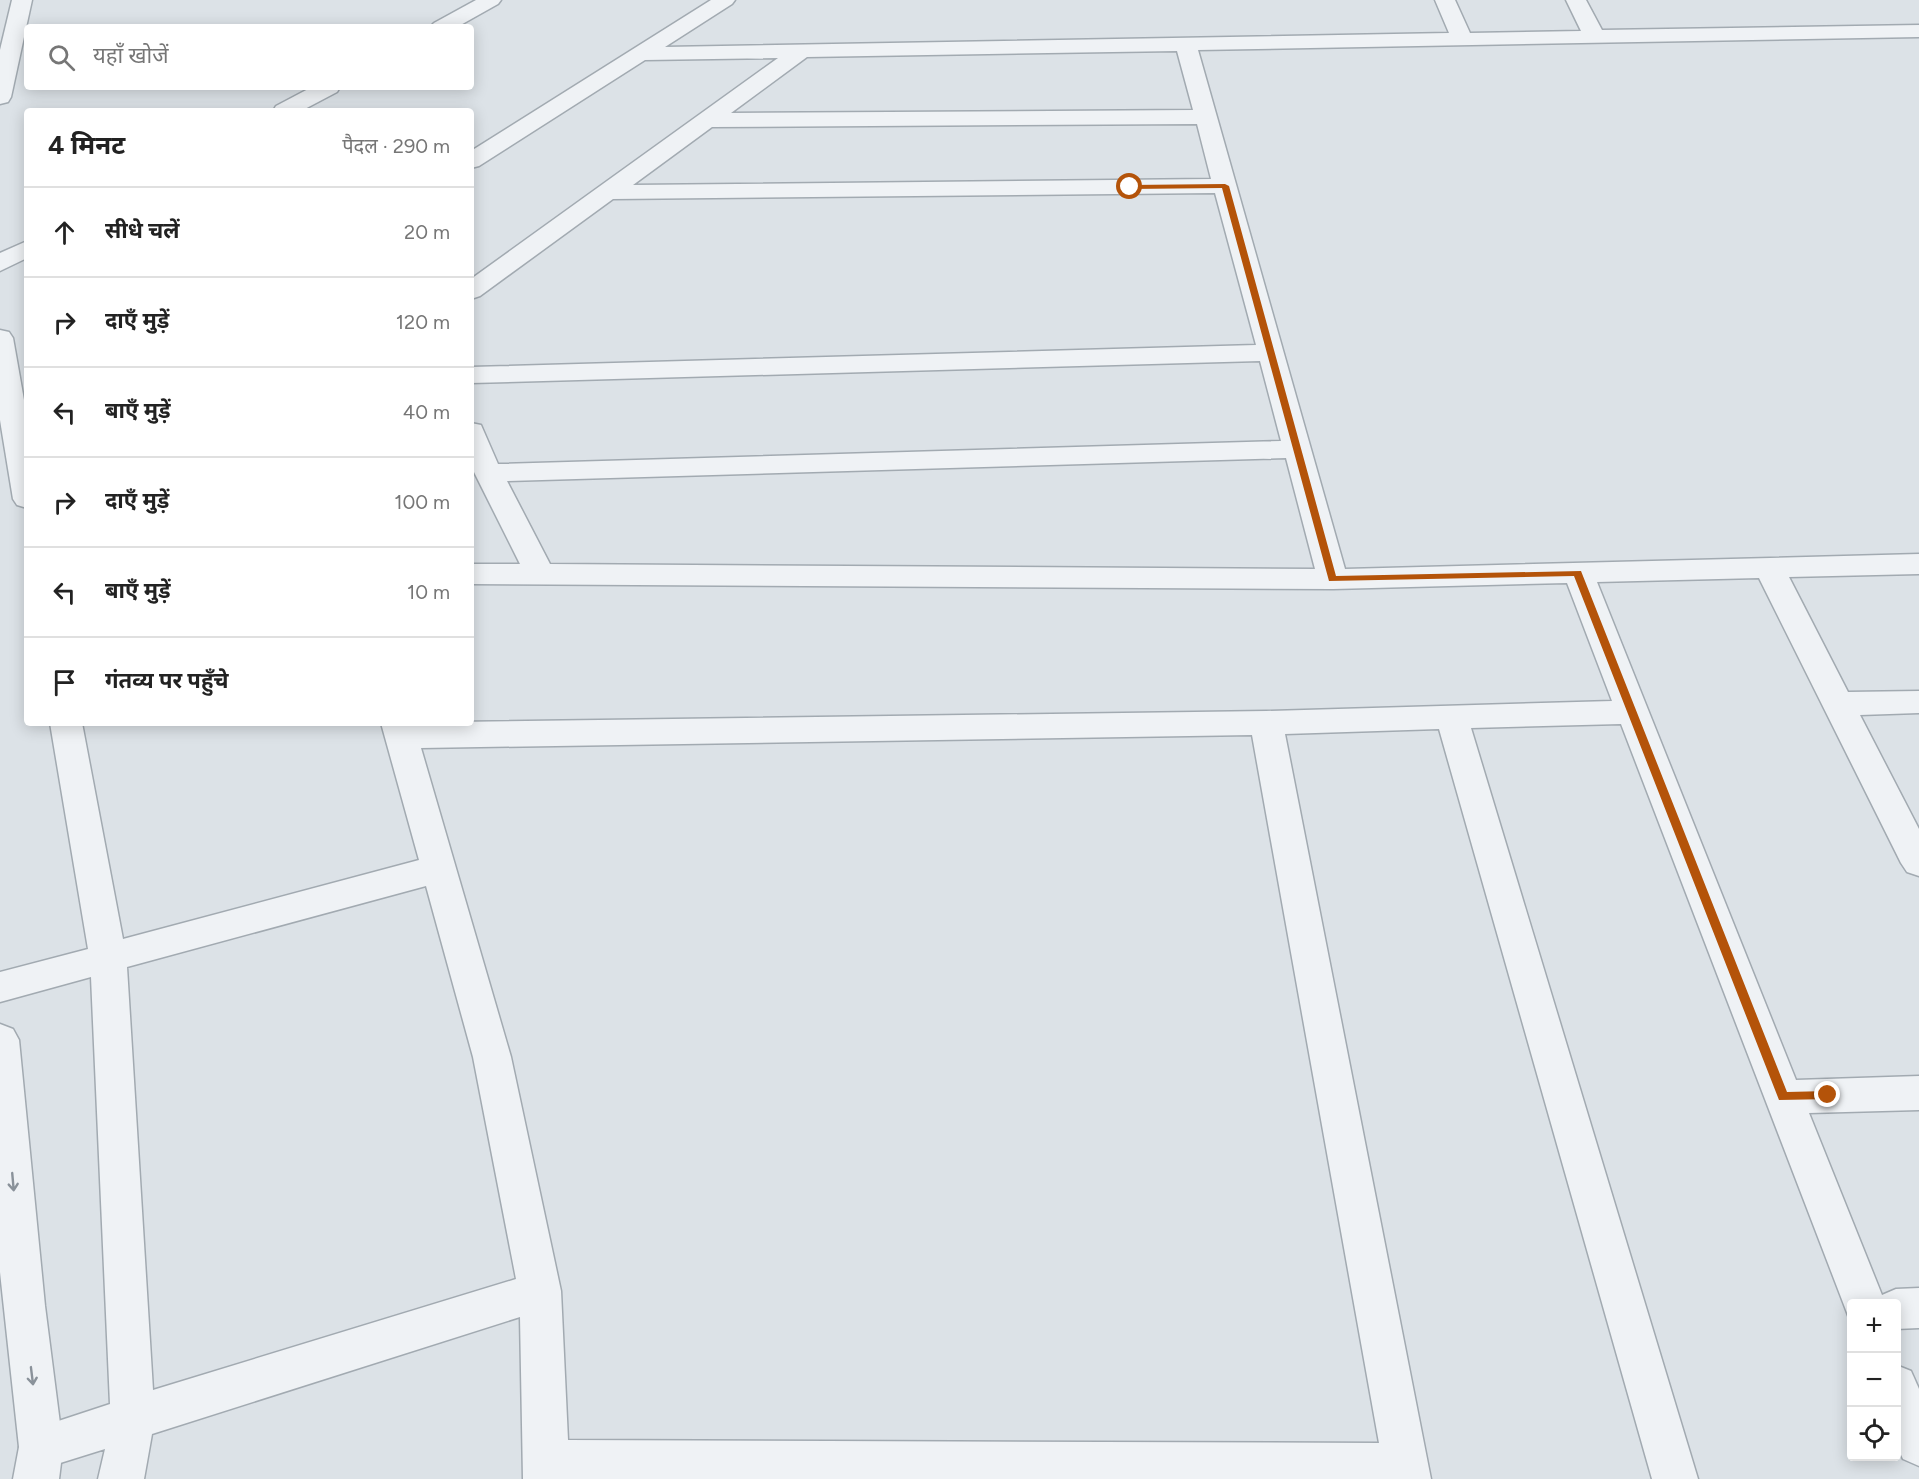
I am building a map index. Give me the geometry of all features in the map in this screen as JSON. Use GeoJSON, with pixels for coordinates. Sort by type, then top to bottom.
{"type":"FeatureCollection","features":[{"type":"Feature","properties":{"kind":"street"},"geometry":{"type":"LineString","coordinates":[[0,97],[22,0]]}},
{"type":"Feature","properties":{"kind":"street"},"geometry":{"type":"LineString","coordinates":[[447,24],[491,0]]}},
{"type":"Feature","properties":{"kind":"street"},"geometry":{"type":"LineString","coordinates":[[474,159],[725,0]]}},
{"type":"Feature","properties":{"kind":"street"},"geometry":{"type":"LineString","coordinates":[[1445,0],[1462,39]]}},
{"type":"Feature","properties":{"kind":"street"},"geometry":{"type":"LineString","coordinates":[[1576,0],[1595,37]]}},
{"type":"Feature","properties":{"kind":"street"},"geometry":{"type":"LineString","coordinates":[[640,54],[1919,31]]}},
{"type":"Feature","properties":{"kind":"street"},"geometry":{"type":"LineString","coordinates":[[1186,44],[1333,579]]}},
{"type":"Feature","properties":{"kind":"street"},"geometry":{"type":"LineString","coordinates":[[474,289],[802,51]]}},
{"type":"Feature","properties":{"kind":"street"},"geometry":{"type":"LineString","coordinates":[[290,108],[323,90]]}},
{"type":"Feature","properties":{"kind":"street"},"geometry":{"type":"LineString","coordinates":[[706,120],[1206,117]]}},
{"type":"Feature","properties":{"kind":"street"},"geometry":{"type":"LineString","coordinates":[[607,192],[1225,186]]}},
{"type":"Feature","properties":{"kind":"street"},"geometry":{"type":"LineString","coordinates":[[0,262],[24,250]]}},
{"type":"Feature","properties":{"kind":"street"},"geometry":{"type":"LineString","coordinates":[[0,339],[24,481]]}},
{"type":"Feature","properties":{"kind":"street"},"geometry":{"type":"LineString","coordinates":[[474,375],[1271,353]]}},
{"type":"Feature","properties":{"kind":"street"},"geometry":{"type":"LineString","coordinates":[[474,438],[488,472],[540,574]]}},
{"type":"Feature","properties":{"kind":"street"},"geometry":{"type":"LineString","coordinates":[[488,472],[1297,449]]}},
{"type":"Feature","properties":{"kind":"street"},"geometry":{"type":"LineString","coordinates":[[474,574],[1333,579],[1919,564]]}},
{"type":"Feature","properties":{"kind":"street"},"geometry":{"type":"LineString","coordinates":[[1769,568],[1919,863]]}},
{"type":"Feature","properties":{"kind":"street"},"geometry":{"type":"LineString","coordinates":[[1578,573],[1862,1299]]}},
{"type":"Feature","properties":{"kind":"street"},"geometry":{"type":"LineString","coordinates":[[1838,704],[1919,702]]}},
{"type":"Feature","properties":{"kind":"street"},"geometry":{"type":"LineString","coordinates":[[1266,723],[1407,1472],[547,1471],[540,1291],[492,1057],[399,729],[1266,723],[1632,712]]}},
{"type":"Feature","properties":{"kind":"street"},"geometry":{"type":"LineString","coordinates":[[1452,718],[1675,1479]]}},
{"type":"Feature","properties":{"kind":"street"},"geometry":{"type":"LineString","coordinates":[[67,726],[108,958],[133,1418],[121,1479]]}},
{"type":"Feature","properties":{"kind":"street"},"geometry":{"type":"LineString","coordinates":[[0,987],[437,869]]}},
{"type":"Feature","properties":{"kind":"street"},"geometry":{"type":"LineString","coordinates":[[0,1040],[38,1463],[133,1418],[540,1291]]}},
{"type":"Feature","properties":{"kind":"street"},"geometry":{"type":"LineString","coordinates":[[1783,1096],[1919,1093]]}},
{"type":"Feature","properties":{"kind":"street"},"geometry":{"type":"LineString","coordinates":[[1901,1309],[1919,1308]]}},
{"type":"Feature","properties":{"kind":"street"},"geometry":{"type":"LineString","coordinates":[[1901,1399],[1919,1444]]}},
{"type":"Feature","properties":{"kind":"route"},"geometry":{"type":"LineString","coordinates":[[1130,187],[1225,186],[1333,579],[1578,573],[1783,1096],[1828,1095]]}}]}
